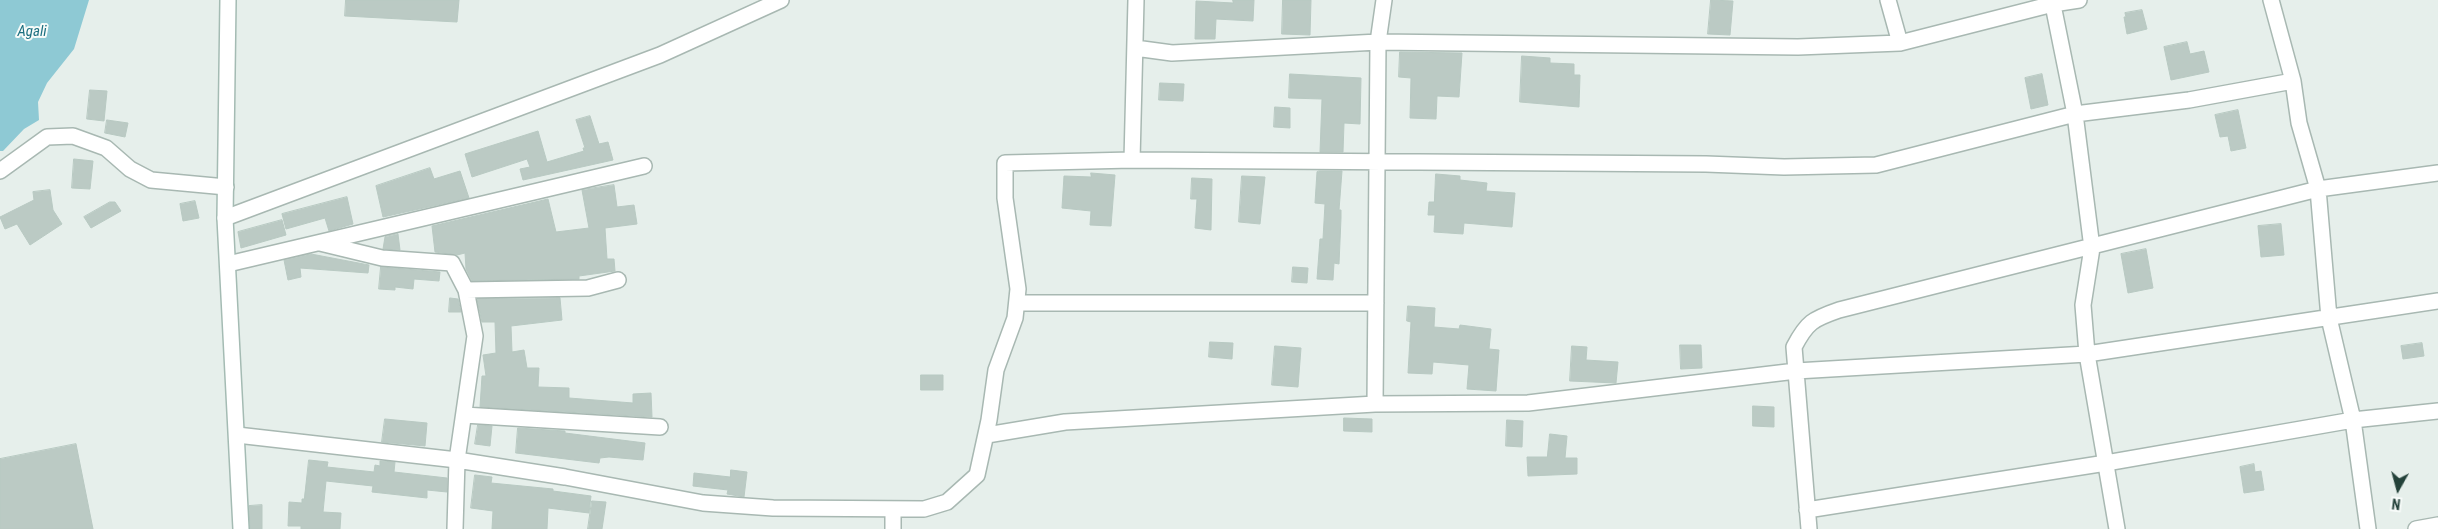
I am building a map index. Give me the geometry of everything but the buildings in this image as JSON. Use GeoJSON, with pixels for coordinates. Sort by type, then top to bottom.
{"type":"FeatureCollection","features":[{"type":"Feature","properties":{"kind":"street"},"geometry":{"type":"LineString","coordinates":[[228,0],[225,218],[241,529]]}},
{"type":"Feature","properties":{"kind":"street"},"geometry":{"type":"LineString","coordinates":[[225,218],[660,56],[781,0]]}},
{"type":"Feature","properties":{"kind":"street"},"geometry":{"type":"LineString","coordinates":[[1132,160],[1136,0]]}},
{"type":"Feature","properties":{"kind":"street"},"geometry":{"type":"LineString","coordinates":[[1375,404],[1378,42],[1384,0]]}},
{"type":"Feature","properties":{"kind":"street"},"geometry":{"type":"LineString","coordinates":[[1888,0],[1900,43]]}},
{"type":"Feature","properties":{"kind":"street"},"geometry":{"type":"LineString","coordinates":[[1135,48],[1172,53],[1378,42],[1798,47],[1900,43],[2053,2],[2079,0]]}},
{"type":"Feature","properties":{"kind":"street"},"geometry":{"type":"LineString","coordinates":[[2271,0],[2293,81],[2299,123],[2318,189],[2329,318],[2353,420],[2368,529]]}},
{"type":"Feature","properties":{"kind":"street"},"geometry":{"type":"LineString","coordinates":[[2053,2],[2075,114],[2092,248],[2083,305],[2087,354],[2117,529]]}},
{"type":"Feature","properties":{"kind":"street"},"geometry":{"type":"LineString","coordinates":[[236,435],[457,460],[703,502],[773,508],[924,509],[947,502],[977,475],[987,435],[996,370],[1015,318],[1018,289],[1005,198],[1005,162],[1132,160],[1706,164],[1784,167],[1876,165],[2075,114],[2189,100],[2293,81]]}},
{"type":"Feature","properties":{"kind":"street"},"geometry":{"type":"LineString","coordinates":[[0,171],[47,137],[74,136],[106,148],[130,169],[152,180],[226,187]]}},
{"type":"Feature","properties":{"kind":"street"},"geometry":{"type":"LineString","coordinates":[[228,264],[644,166]]}},
{"type":"Feature","properties":{"kind":"street"},"geometry":{"type":"LineString","coordinates":[[1809,529],[1794,347],[1803,329],[1814,319],[1839,310],[2092,248],[2318,189],[2438,173]]}},
{"type":"Feature","properties":{"kind":"street"},"geometry":{"type":"LineString","coordinates":[[317,242],[382,258],[452,263],[466,290],[475,336],[457,460],[455,529]]}},
{"type":"Feature","properties":{"kind":"street"},"geometry":{"type":"LineString","coordinates":[[466,290],[588,288],[618,280]]}},
{"type":"Feature","properties":{"kind":"street"},"geometry":{"type":"LineString","coordinates":[[987,435],[1065,422],[1375,404],[1528,403],[1796,371],[2087,354],[2438,300]]}},
{"type":"Feature","properties":{"kind":"street"},"geometry":{"type":"LineString","coordinates":[[1017,303],[1376,302]]}},
{"type":"Feature","properties":{"kind":"street"},"geometry":{"type":"LineString","coordinates":[[1807,510],[2353,420],[2438,411]]}},
{"type":"Feature","properties":{"kind":"street"},"geometry":{"type":"LineString","coordinates":[[464,415],[660,427]]}},
{"type":"Feature","properties":{"kind":"street"},"geometry":{"type":"LineString","coordinates":[[893,509],[893,529]]}},
{"type":"Feature","properties":{"kind":"street"},"geometry":{"type":"LineString","coordinates":[[2416,529],[2438,525]]}},
{"type":"Feature","properties":{"kind":"water","name":"Agali"},"geometry":{"type":"Polygon","coordinates":[[[0,0],[89,0],[74,49],[47,83],[38,102],[39,120],[24,129],[3,151],[0,151],[0,0]]]}}]}
